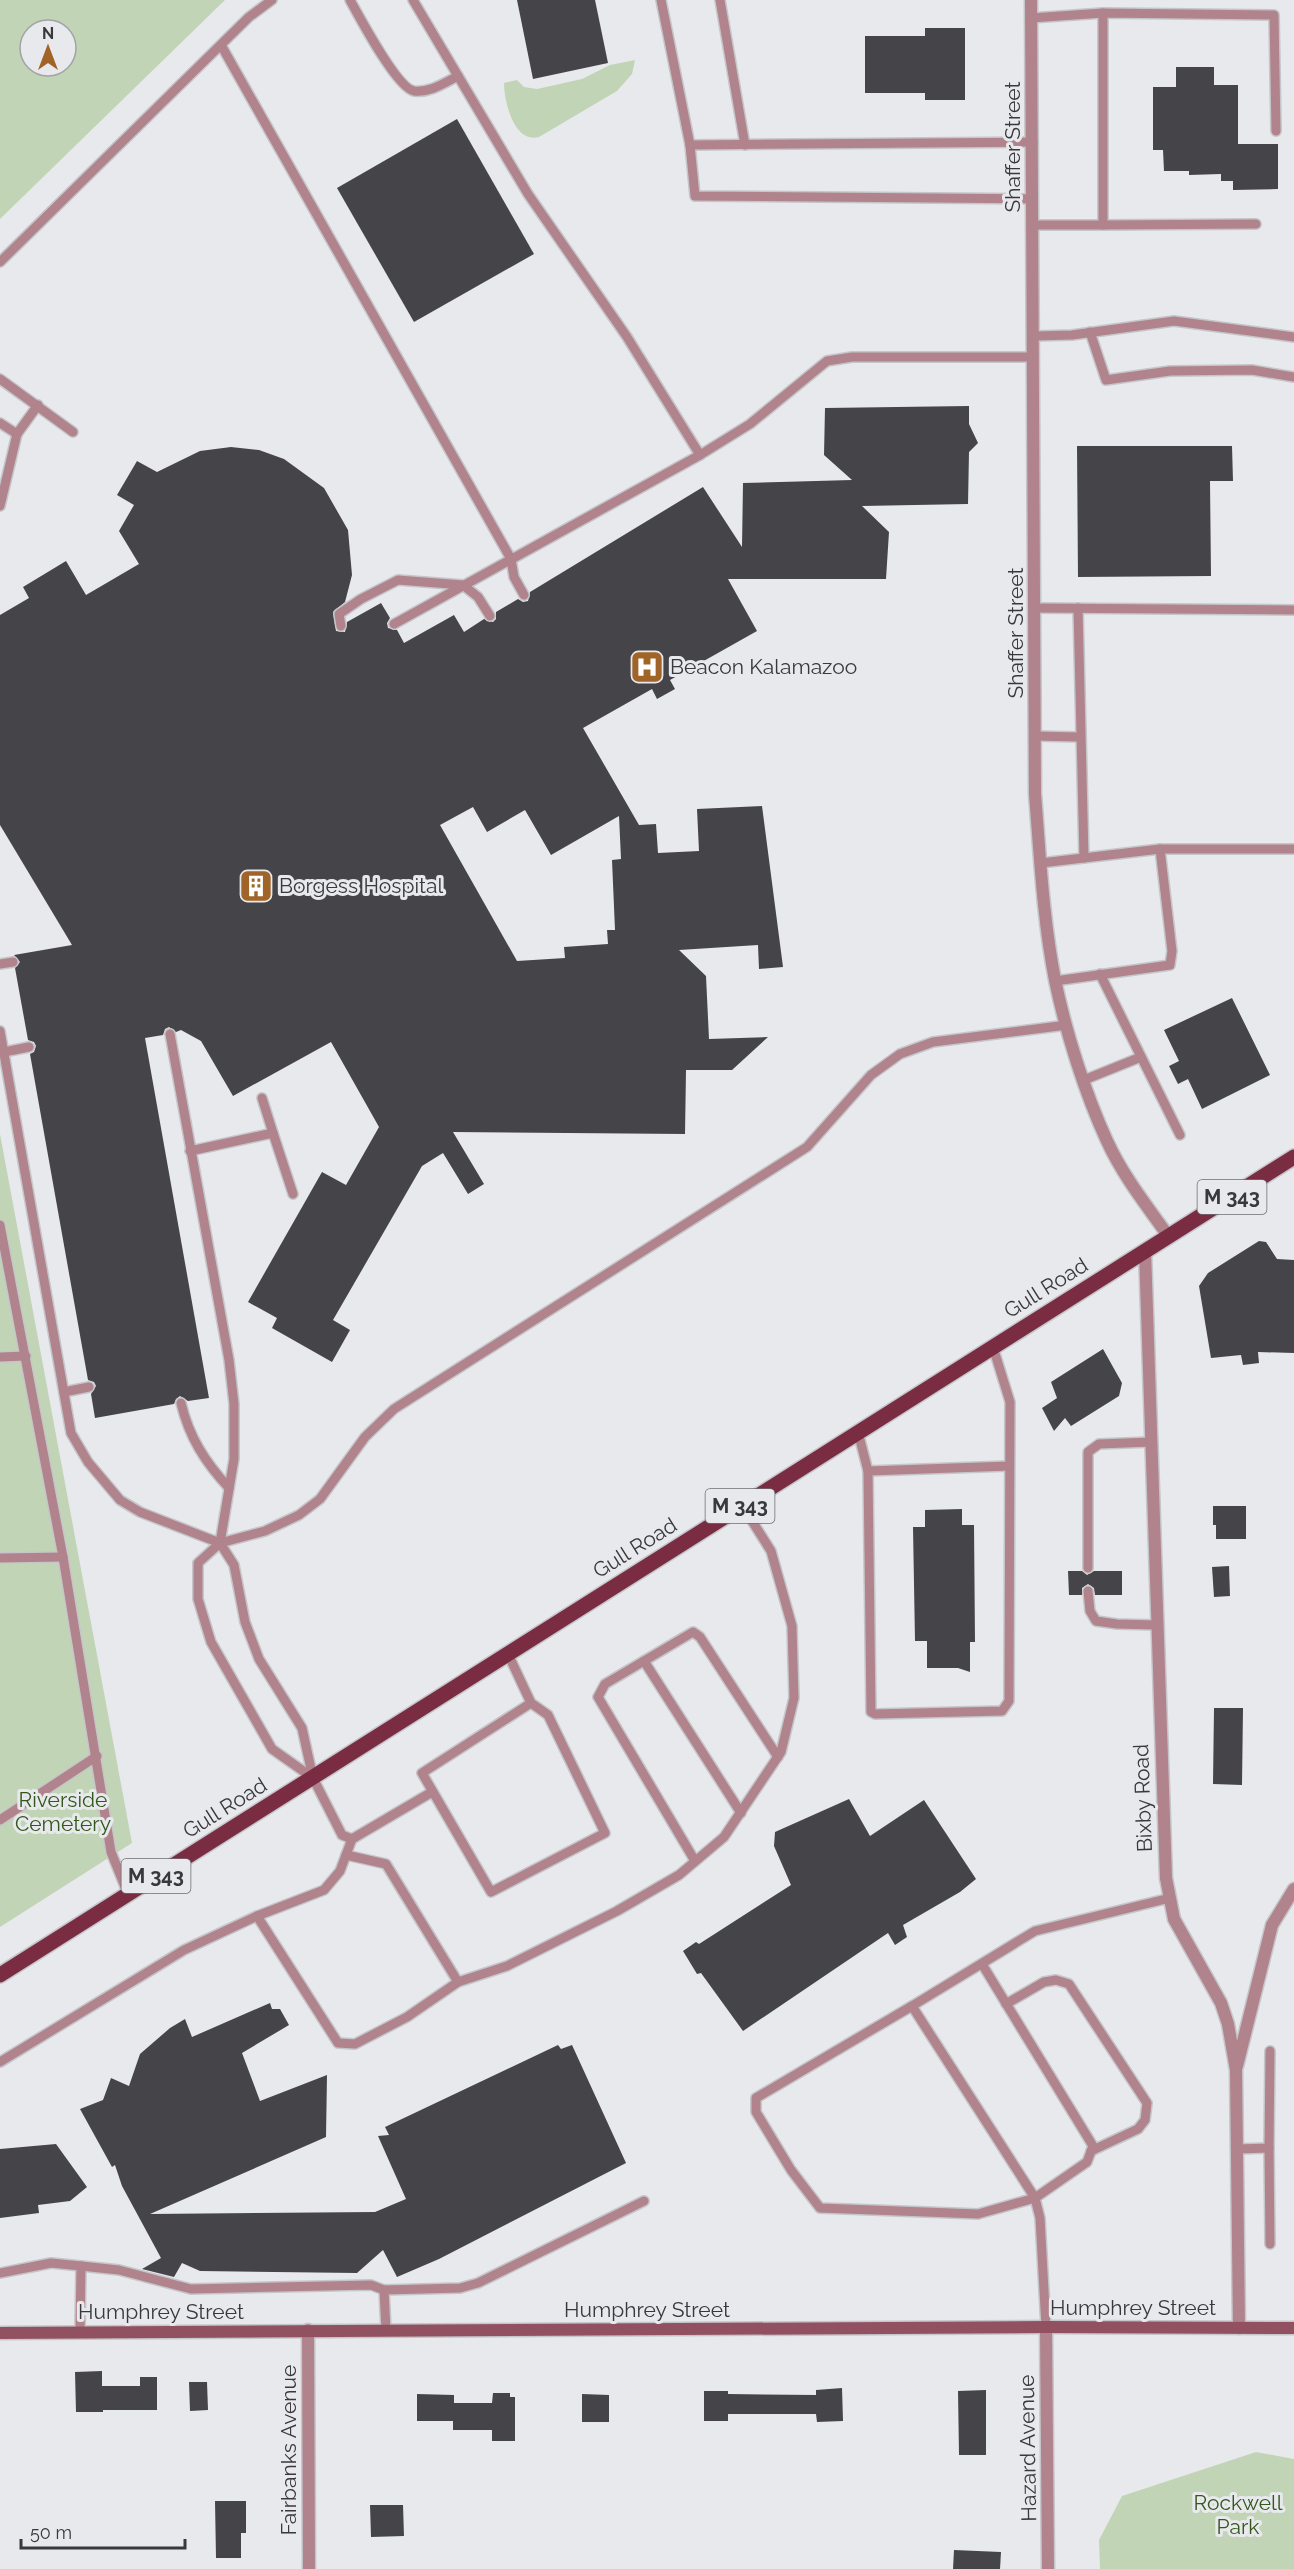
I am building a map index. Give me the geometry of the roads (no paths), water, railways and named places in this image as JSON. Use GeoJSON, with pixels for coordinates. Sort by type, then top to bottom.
{"type":"FeatureCollection","features":[{"type":"Feature","properties":{"kind":"main road","name":"Gull Road"},"geometry":{"type":"LineString","coordinates":[[0,1975],[1294,1157]]}},
{"type":"Feature","properties":{"kind":"street","name":"Shaffer Street"},"geometry":{"type":"LineString","coordinates":[[1031,0],[1035,794],[1041,863],[1056,981],[1084,1080],[1108,1142],[1135,1191],[1169,1237]]}},
{"type":"Feature","properties":{"kind":"street","name":"Bixby Road"},"geometry":{"type":"LineString","coordinates":[[1145,1251],[1166,1878],[1174,1919],[1221,2003],[1228,2024],[1236,2070],[1239,2328]]}},
{"type":"Feature","properties":{"kind":"street"},"geometry":{"type":"LineString","coordinates":[[1236,2070],[1272,1925],[1294,1889]]}},
{"type":"Feature","properties":{"kind":"street","name":"Humphrey Street"},"geometry":{"type":"LineString","coordinates":[[0,2333],[1046,2327],[1294,2328]]}},
{"type":"Feature","properties":{"kind":"street","name":"Hazard Avenue"},"geometry":{"type":"LineString","coordinates":[[1046,2327],[1048,2569]]}},
{"type":"Feature","properties":{"kind":"street","name":"Fairbanks Avenue"},"geometry":{"type":"LineString","coordinates":[[308,2330],[309,2569]]}},
{"type":"Feature","properties":{"kind":"lane"},"geometry":{"type":"LineString","coordinates":[[0,262],[249,17],[272,0]]}},
{"type":"Feature","properties":{"kind":"lane"},"geometry":{"type":"LineString","coordinates":[[350,0],[395,76],[411,91],[427,91],[458,76]]}},
{"type":"Feature","properties":{"kind":"lane"},"geometry":{"type":"LineString","coordinates":[[413,0],[528,194],[627,337],[700,455]]}},
{"type":"Feature","properties":{"kind":"lane"},"geometry":{"type":"LineString","coordinates":[[662,0],[690,145],[695,196],[1033,199]]}},
{"type":"Feature","properties":{"kind":"lane"},"geometry":{"type":"LineString","coordinates":[[720,0],[745,145]]}},
{"type":"Feature","properties":{"kind":"lane"},"geometry":{"type":"LineString","coordinates":[[1031,18],[1103,13],[1274,15],[1276,131]]}},
{"type":"Feature","properties":{"kind":"lane"},"geometry":{"type":"LineString","coordinates":[[1103,13],[1103,225]]}},
{"type":"Feature","properties":{"kind":"lane"},"geometry":{"type":"LineString","coordinates":[[221,45],[511,559],[514,578],[524,595]]}},
{"type":"Feature","properties":{"kind":"lane"},"geometry":{"type":"LineString","coordinates":[[690,145],[1032,142]]}},
{"type":"Feature","properties":{"kind":"lane"},"geometry":{"type":"LineString","coordinates":[[1033,225],[1257,224]]}},
{"type":"Feature","properties":{"kind":"lane"},"geometry":{"type":"LineString","coordinates":[[1034,336],[1090,332],[1174,321],[1294,337]]}},
{"type":"Feature","properties":{"kind":"lane"},"geometry":{"type":"LineString","coordinates":[[1090,332],[1106,380],[1170,371],[1252,370],[1294,377]]}},
{"type":"Feature","properties":{"kind":"lane"},"geometry":{"type":"LineString","coordinates":[[393,624],[700,455],[750,424],[827,361],[852,357],[1034,357]]}},
{"type":"Feature","properties":{"kind":"lane"},"geometry":{"type":"LineString","coordinates":[[0,378],[74,432]]}},
{"type":"Feature","properties":{"kind":"lane"},"geometry":{"type":"LineString","coordinates":[[0,506],[17,434],[38,405]]}},
{"type":"Feature","properties":{"kind":"lane"},"geometry":{"type":"LineString","coordinates":[[0,423],[17,434]]}},
{"type":"Feature","properties":{"kind":"lane"},"geometry":{"type":"LineString","coordinates":[[340,626],[339,614],[361,599],[398,580],[463,585],[478,597],[490,616]]}},
{"type":"Feature","properties":{"kind":"lane"},"geometry":{"type":"LineString","coordinates":[[1035,608],[1294,610]]}},
{"type":"Feature","properties":{"kind":"lane"},"geometry":{"type":"LineString","coordinates":[[1078,608],[1084,858]]}},
{"type":"Feature","properties":{"kind":"lane"},"geometry":{"type":"LineString","coordinates":[[1035,736],[1080,737]]}},
{"type":"Feature","properties":{"kind":"lane"},"geometry":{"type":"LineString","coordinates":[[1041,863],[1160,849],[1294,849]]}},
{"type":"Feature","properties":{"kind":"lane"},"geometry":{"type":"LineString","coordinates":[[1056,981],[1170,964],[1172,951],[1160,849]]}},
{"type":"Feature","properties":{"kind":"lane"},"geometry":{"type":"LineString","coordinates":[[0,964],[14,962]]}},
{"type":"Feature","properties":{"kind":"lane"},"geometry":{"type":"LineString","coordinates":[[1100,974],[1180,1135]]}},
{"type":"Feature","properties":{"kind":"lane"},"geometry":{"type":"LineString","coordinates":[[313,1778],[272,1749],[211,1642],[198,1599],[198,1563],[220,1543],[265,1531],[299,1515],[321,1499],[365,1437],[394,1409],[807,1147],[871,1075],[900,1054],[933,1042],[1067,1025]]}},
{"type":"Feature","properties":{"kind":"lane"},"geometry":{"type":"LineString","coordinates":[[0,1031],[71,1433],[88,1462],[120,1500],[140,1512],[220,1543],[234,1565],[245,1622],[259,1659],[302,1728],[313,1778],[342,1835],[352,1839]]}},
{"type":"Feature","properties":{"kind":"lane"},"geometry":{"type":"LineString","coordinates":[[170,1034],[234,1404],[234,1460],[220,1543]]}},
{"type":"Feature","properties":{"kind":"lane"},"geometry":{"type":"LineString","coordinates":[[4,1052],[29,1047]]}},
{"type":"Feature","properties":{"kind":"lane"},"geometry":{"type":"LineString","coordinates":[[1084,1080],[1141,1058]]}},
{"type":"Feature","properties":{"kind":"lane"},"geometry":{"type":"LineString","coordinates":[[262,1098],[293,1194]]}},
{"type":"Feature","properties":{"kind":"lane"},"geometry":{"type":"LineString","coordinates":[[190,1152],[273,1133]]}},
{"type":"Feature","properties":{"kind":"lane"},"geometry":{"type":"LineString","coordinates":[[0,1225],[63,1557],[111,1852],[128,1894]]}},
{"type":"Feature","properties":{"kind":"lane"},"geometry":{"type":"LineString","coordinates":[[858,1432],[868,1472],[871,1712],[875,1714],[1002,1711],[1009,1701],[1010,1401],[993,1347]]}},
{"type":"Feature","properties":{"kind":"lane"},"geometry":{"type":"LineString","coordinates":[[0,1356],[26,1356]]}},
{"type":"Feature","properties":{"kind":"lane"},"geometry":{"type":"LineString","coordinates":[[64,1392],[89,1387]]}},
{"type":"Feature","properties":{"kind":"lane"},"geometry":{"type":"LineString","coordinates":[[181,1403],[187,1428],[208,1465],[229,1488]]}},
{"type":"Feature","properties":{"kind":"lane"},"geometry":{"type":"LineString","coordinates":[[1088,1568],[1088,1452],[1099,1444],[1151,1442]]}},
{"type":"Feature","properties":{"kind":"lane"},"geometry":{"type":"LineString","coordinates":[[868,1472],[1009,1466]]}},
{"type":"Feature","properties":{"kind":"lane"},"geometry":{"type":"LineString","coordinates":[[257,1916],[338,2043],[355,2044],[407,2017],[458,1982],[507,1966],[617,1911],[679,1875],[695,1862],[724,1837],[778,1757],[794,1698],[792,1626],[771,1551],[742,1505]]}},
{"type":"Feature","properties":{"kind":"lane"},"geometry":{"type":"LineString","coordinates":[[0,1558],[63,1557]]}},
{"type":"Feature","properties":{"kind":"lane"},"geometry":{"type":"LineString","coordinates":[[1088,1591],[1090,1611],[1096,1621],[1156,1624]]}},
{"type":"Feature","properties":{"kind":"lane"},"geometry":{"type":"LineString","coordinates":[[695,1862],[598,1697],[605,1684],[693,1632],[700,1637],[778,1757]]}},
{"type":"Feature","properties":{"kind":"lane"},"geometry":{"type":"LineString","coordinates":[[508,1654],[531,1702],[548,1714],[604,1833],[491,1892],[422,1773],[531,1702]]}},
{"type":"Feature","properties":{"kind":"lane"},"geometry":{"type":"LineString","coordinates":[[644,1661],[741,1813]]}},
{"type":"Feature","properties":{"kind":"lane"},"geometry":{"type":"LineString","coordinates":[[0,1820],[97,1756]]}},
{"type":"Feature","properties":{"kind":"lane"},"geometry":{"type":"LineString","coordinates":[[0,2062],[184,1950],[257,1916],[324,1890],[340,1871],[352,1839],[432,1792]]}},
{"type":"Feature","properties":{"kind":"lane"},"geometry":{"type":"LineString","coordinates":[[346,1854],[387,1864],[458,1982]]}},
{"type":"Feature","properties":{"kind":"lane"},"geometry":{"type":"LineString","coordinates":[[982,1964],[1093,2146],[1087,2162],[1035,2198],[978,2214],[820,2208],[791,2170],[756,2112],[756,2098],[912,2007],[1035,1931],[1170,1898]]}},
{"type":"Feature","properties":{"kind":"lane"},"geometry":{"type":"LineString","coordinates":[[1006,2004],[1044,1982],[1056,1980],[1069,1984],[1147,2103],[1145,2120],[1138,2129],[1092,2151]]}},
{"type":"Feature","properties":{"kind":"lane"},"geometry":{"type":"LineString","coordinates":[[912,2007],[1035,2198],[1040,2217],[1046,2327]]}},
{"type":"Feature","properties":{"kind":"lane"},"geometry":{"type":"LineString","coordinates":[[1270,2051],[1270,2244]]}},
{"type":"Feature","properties":{"kind":"lane"},"geometry":{"type":"LineString","coordinates":[[1237,2149],[1269,2148]]}},
{"type":"Feature","properties":{"kind":"lane"},"geometry":{"type":"LineString","coordinates":[[0,2273],[51,2263],[119,2270],[191,2289],[371,2285],[384,2290],[460,2288],[478,2283],[644,2201]]}},
{"type":"Feature","properties":{"kind":"lane"},"geometry":{"type":"LineString","coordinates":[[80,2332],[81,2266]]}},
{"type":"Feature","properties":{"kind":"lane"},"geometry":{"type":"LineString","coordinates":[[384,2290],[386,2330]]}},
{"type":"Feature","properties":{"kind":"place","name":"Beacon Kalamazoo"},"geometry":{"type":"Point","coordinates":[647,667]}},
{"type":"Feature","properties":{"kind":"place","name":"Borgess Hospital"},"geometry":{"type":"Point","coordinates":[256,886]}},
{"type":"Feature","properties":{"kind":"park label","name":"Riverside Cemetery"},"geometry":{"type":"Point","coordinates":[63,1812]}},
{"type":"Feature","properties":{"kind":"park label","name":"Rockwell Park"},"geometry":{"type":"Point","coordinates":[1238,2515]}}]}
